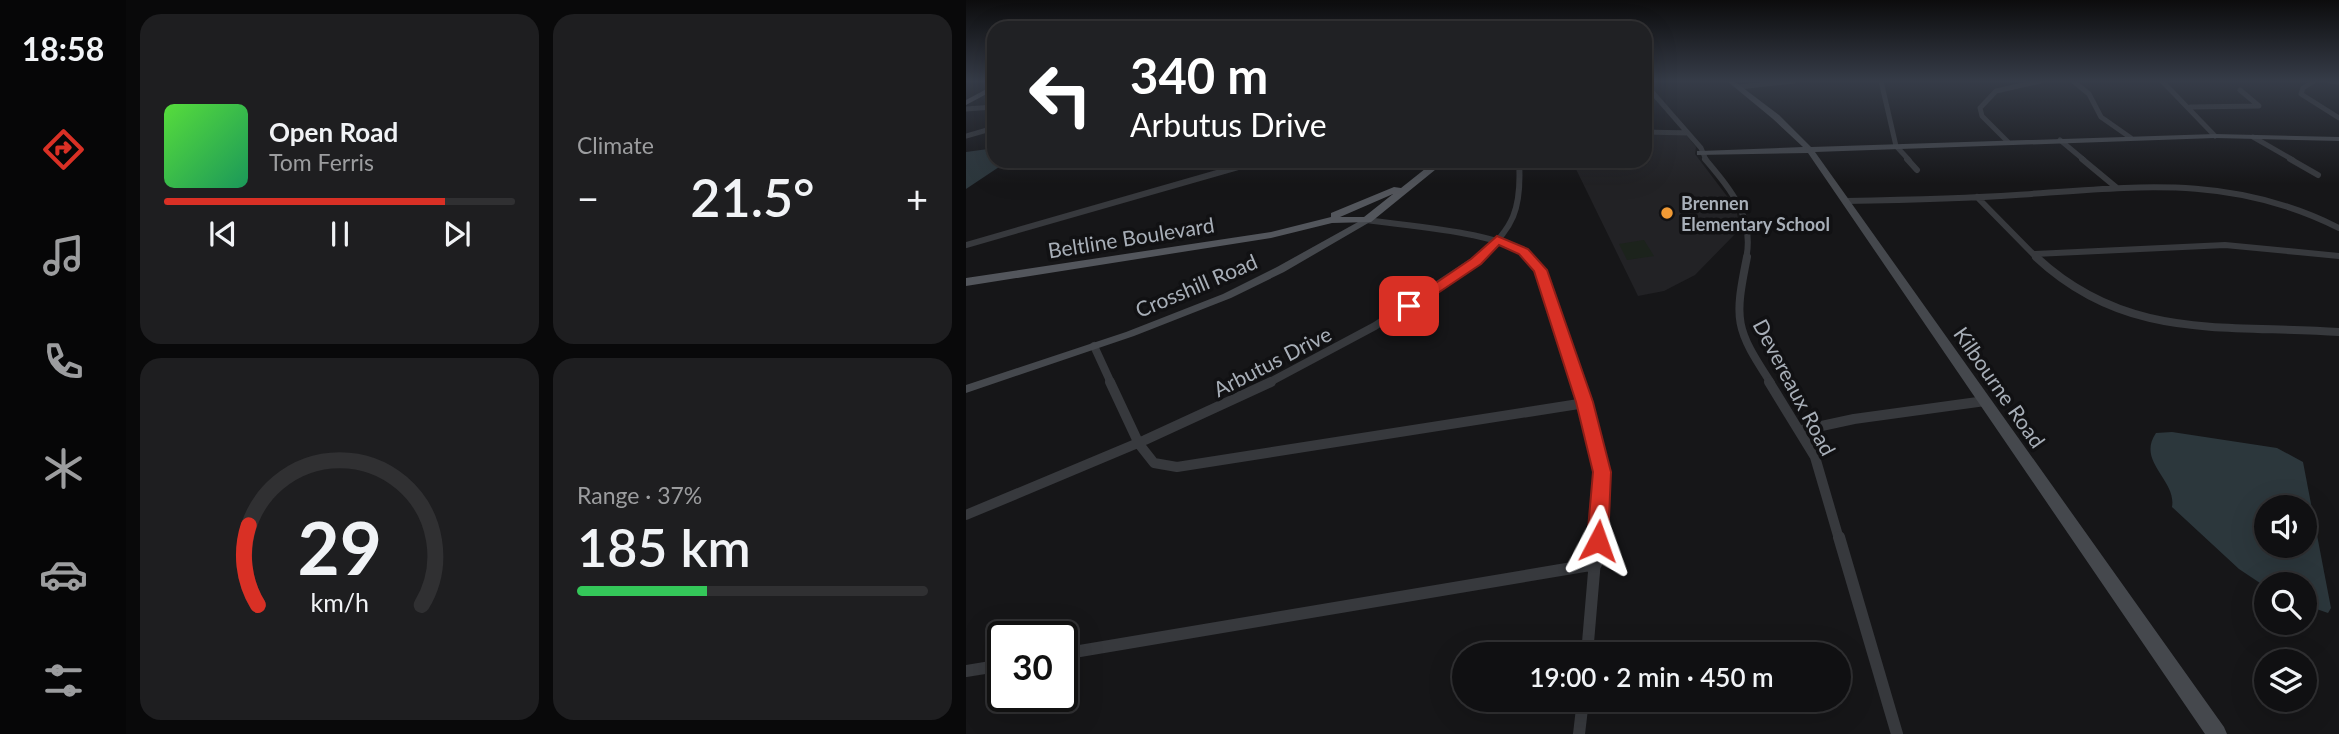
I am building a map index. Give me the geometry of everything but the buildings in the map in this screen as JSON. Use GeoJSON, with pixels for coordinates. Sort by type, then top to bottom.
{"type":"FeatureCollection","features":[{"type":"Feature","properties":{"kind":"main road"},"geometry":{"type":"LineString","coordinates":[[1301,228],[1356,208],[1422,177],[1433,168]]}},
{"type":"Feature","properties":{"kind":"main road","name":"Crosshill Road"},"geometry":{"type":"LineString","coordinates":[[1367,220],[1422,177]]}},
{"type":"Feature","properties":{"kind":"main road"},"geometry":{"type":"LineString","coordinates":[[1301,228],[1332,220],[1367,220]]}},
{"type":"Feature","properties":{"kind":"main road","name":"Beltline Boulevard"},"geometry":{"type":"LineString","coordinates":[[966,282],[1301,228]]}},
{"type":"Feature","properties":{"kind":"street","name":"Devereaux Road"},"geometry":{"type":"LineString","coordinates":[[1672,115],[1701,148],[1700,153],[1742,209],[1751,228],[1749,255],[1737,301],[1740,325],[1753,352],[1803,430],[1826,488],[1897,734]]}},
{"type":"Feature","properties":{"kind":"street","name":"Kilbourne Road"},"geometry":{"type":"LineString","coordinates":[[1774,115],[1809,149],[2217,734]]}},
{"type":"Feature","properties":{"kind":"street"},"geometry":{"type":"LineString","coordinates":[[1889,115],[1896,146],[1917,170]]}},
{"type":"Feature","properties":{"kind":"street"},"geometry":{"type":"LineString","coordinates":[[1982,115],[2008,142]]}},
{"type":"Feature","properties":{"kind":"street"},"geometry":{"type":"LineString","coordinates":[[2100,115],[2131,138]]}},
{"type":"Feature","properties":{"kind":"street"},"geometry":{"type":"LineString","coordinates":[[2197,115],[2215,136]]}},
{"type":"Feature","properties":{"kind":"street"},"geometry":{"type":"LineString","coordinates":[[966,136],[987,130]]}},
{"type":"Feature","properties":{"kind":"street"},"geometry":{"type":"LineString","coordinates":[[1652,132],[1688,133]]}},
{"type":"Feature","properties":{"kind":"street"},"geometry":{"type":"LineString","coordinates":[[1700,153],[2215,136],[2339,139]]}},
{"type":"Feature","properties":{"kind":"street"},"geometry":{"type":"LineString","coordinates":[[2253,136],[2318,175]]}},
{"type":"Feature","properties":{"kind":"street"},"geometry":{"type":"LineString","coordinates":[[2060,140],[2117,188]]}},
{"type":"Feature","properties":{"kind":"street"},"geometry":{"type":"LineString","coordinates":[[966,245],[1235,168]]}},
{"type":"Feature","properties":{"kind":"street","name":"Arbutus Drive"},"geometry":{"type":"LineString","coordinates":[[966,515],[1224,406],[1364,335],[1476,261],[1497,240],[1516,214],[1519,168]]}},
{"type":"Feature","properties":{"kind":"street"},"geometry":{"type":"LineString","coordinates":[[1845,201],[1977,198],[2117,188],[2231,190],[2287,203],[2339,228]]}},
{"type":"Feature","properties":{"kind":"street"},"geometry":{"type":"LineString","coordinates":[[1977,198],[2072,288],[2098,302],[2137,316],[2182,324],[2290,327],[2339,332]]}},
{"type":"Feature","properties":{"kind":"street"},"geometry":{"type":"LineString","coordinates":[[1367,220],[1497,240],[1524,251],[1541,270],[1585,402],[1602,472],[1588,642]]}},
{"type":"Feature","properties":{"kind":"street","name":"Crosshill Road"},"geometry":{"type":"LineString","coordinates":[[966,389],[1094,346],[1227,296],[1304,258],[1367,220]]}},
{"type":"Feature","properties":{"kind":"street"},"geometry":{"type":"LineString","coordinates":[[2035,254],[2210,244],[2266,246],[2339,256]]}},
{"type":"Feature","properties":{"kind":"street"},"geometry":{"type":"LineString","coordinates":[[1094,346],[1139,444],[1154,463],[1177,467],[1585,402]]}},
{"type":"Feature","properties":{"kind":"street"},"geometry":{"type":"LineString","coordinates":[[1803,430],[1854,419],[1985,401]]}},
{"type":"Feature","properties":{"kind":"street"},"geometry":{"type":"LineString","coordinates":[[1078,651],[1596,564]]}},
{"type":"Feature","properties":{"kind":"street"},"geometry":{"type":"LineString","coordinates":[[966,671],[987,667]]}},
{"type":"Feature","properties":{"kind":"street"},"geometry":{"type":"LineString","coordinates":[[1579,734],[1582,712]]}},
{"type":"Feature","properties":{"kind":"shaded area","name":"Brennen Elementary School"},"geometry":{"type":"Polygon","coordinates":[[[1652,130],[1682,130],[1696,147],[1695,154],[1736,208],[1738,219],[1735,234],[1695,275],[1664,291],[1638,296],[1575,168],[1652,168],[1652,130]]]}},
{"type":"Feature","properties":{"kind":"shaded area"},"geometry":{"type":"Polygon","coordinates":[[[987,149],[987,168],[998,168],[966,189],[966,152],[987,149]]]}},
{"type":"Feature","properties":{"kind":"shaded area"},"geometry":{"type":"Polygon","coordinates":[[[1644,240],[1654,256],[1627,260],[1619,244],[1644,240]]]}},
{"type":"Feature","properties":{"kind":"shaded area"},"geometry":{"type":"Polygon","coordinates":[[[2172,432],[2277,448],[2303,462],[2309,495],[2254,495],[2254,558],[2317,558],[2317,535],[2331,608],[2328,613],[2317,609],[2317,572],[2254,572],[2254,579],[2239,569],[2172,507],[2169,488],[2151,453],[2151,443],[2156,433],[2172,432]]]}},
{"type":"Feature","properties":{"kind":"place","name":"Brennen Elementary School"},"geometry":{"type":"Point","coordinates":[1667,213]}},
{"type":"Feature","properties":{"kind":"route"},"geometry":{"type":"LineString","coordinates":[[1409,306],[1476,261],[1497,240],[1524,251],[1541,270],[1585,402],[1602,472],[1598,541]]}}]}
